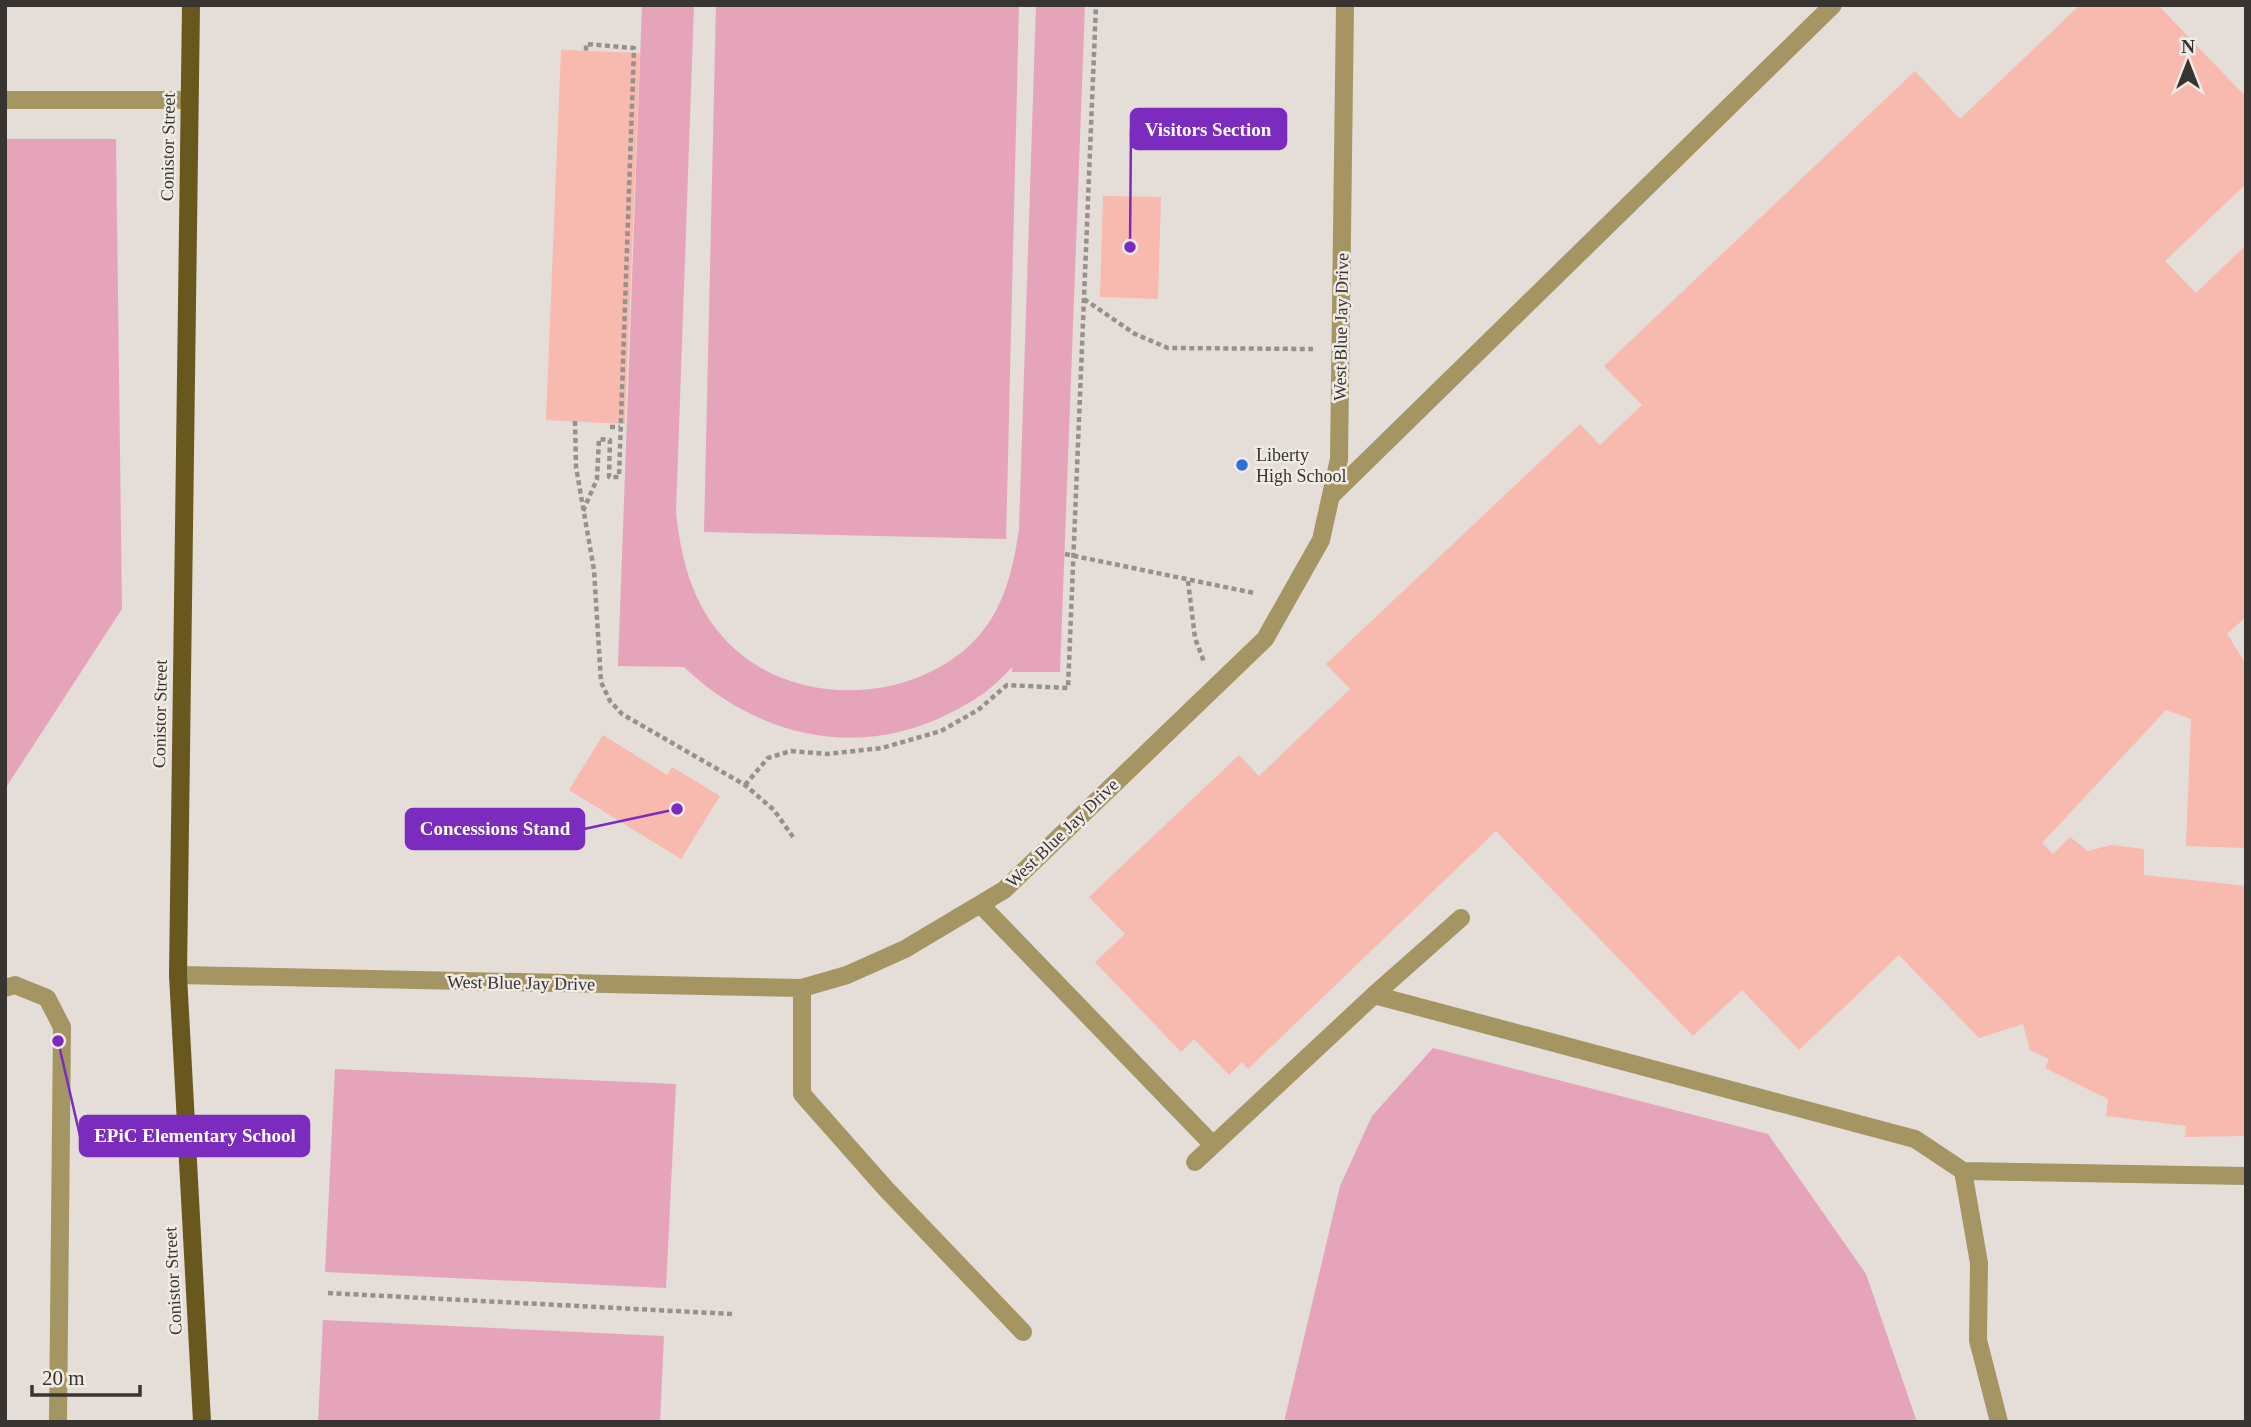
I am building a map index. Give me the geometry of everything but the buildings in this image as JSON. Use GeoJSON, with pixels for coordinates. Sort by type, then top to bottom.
{"type":"FeatureCollection","features":[{"type":"Feature","properties":{"kind":"main road","name":"Conistor Street"},"geometry":{"type":"LineString","coordinates":[[191,5],[178,975],[202,1422]]}},
{"type":"Feature","properties":{"kind":"lane","name":"West Blue Jay Drive"},"geometry":{"type":"LineString","coordinates":[[178,975],[802,988],[847,975],[905,949],[981,905],[1009,885],[1265,639],[1321,540],[1339,459],[1345,5]]}},
{"type":"Feature","properties":{"kind":"lane"},"geometry":{"type":"LineString","coordinates":[[1331,496],[1833,5]]}},
{"type":"Feature","properties":{"kind":"lane"},"geometry":{"type":"LineString","coordinates":[[5,100],[189,100]]}},
{"type":"Feature","properties":{"kind":"lane"},"geometry":{"type":"LineString","coordinates":[[981,905],[1213,1145]]}},
{"type":"Feature","properties":{"kind":"lane"},"geometry":{"type":"LineString","coordinates":[[1195,1161],[1461,918]]}},
{"type":"Feature","properties":{"kind":"lane"},"geometry":{"type":"LineString","coordinates":[[5,988],[15,985],[47,999],[62,1027],[58,1422]]}},
{"type":"Feature","properties":{"kind":"lane"},"geometry":{"type":"LineString","coordinates":[[802,988],[802,1094],[886,1189],[1023,1332]]}},
{"type":"Feature","properties":{"kind":"lane"},"geometry":{"type":"LineString","coordinates":[[1374,995],[1916,1139],[1963,1171],[2246,1176]]}},
{"type":"Feature","properties":{"kind":"lane"},"geometry":{"type":"LineString","coordinates":[[1963,1171],[1979,1263],[1978,1340],[1999,1422]]}},
{"type":"Feature","properties":{"kind":"path"},"geometry":{"type":"LineString","coordinates":[[745,785],[768,758],[791,751],[827,754],[882,748],[941,731],[978,710],[1007,685],[1068,688],[1096,5]]}},
{"type":"Feature","properties":{"kind":"path"},"geometry":{"type":"LineString","coordinates":[[583,510],[597,479],[599,439],[610,440],[609,477],[620,477],[634,48],[586,44],[586,52]]}},
{"type":"Feature","properties":{"kind":"path"},"geometry":{"type":"LineString","coordinates":[[1084,299],[1136,334],[1168,348],[1314,349]]}},
{"type":"Feature","properties":{"kind":"path"},"geometry":{"type":"LineString","coordinates":[[575,421],[576,467],[594,570],[601,682],[610,701],[622,714],[745,785],[774,810],[793,837]]}},
{"type":"Feature","properties":{"kind":"path"},"geometry":{"type":"LineString","coordinates":[[610,427],[620,427]]}},
{"type":"Feature","properties":{"kind":"path"},"geometry":{"type":"LineString","coordinates":[[1065,554],[1254,593]]}},
{"type":"Feature","properties":{"kind":"path"},"geometry":{"type":"LineString","coordinates":[[1188,581],[1195,638],[1207,672]]}},
{"type":"Feature","properties":{"kind":"path"},"geometry":{"type":"LineString","coordinates":[[328,1293],[732,1314]]}},
{"type":"Feature","properties":{"kind":"shaded area"},"geometry":{"type":"Polygon","coordinates":[[[642,5],[694,5],[676,512],[686,569],[700,604],[722,636],[762,669],[792,682],[824,689],[857,690],[889,686],[921,676],[949,661],[974,641],[984,629],[1006,589],[1019,529],[1036,5],[1085,5],[1060,672],[1012,672],[1012,667],[983,694],[948,714],[913,728],[878,736],[843,738],[809,734],[775,724],[743,710],[712,691],[684,667],[618,666],[642,5]]]}},
{"type":"Feature","properties":{"kind":"shaded area"},"geometry":{"type":"Polygon","coordinates":[[[716,5],[1019,5],[1006,539],[704,532],[716,5]]]}},
{"type":"Feature","properties":{"kind":"shaded area"},"geometry":{"type":"Polygon","coordinates":[[[5,139],[116,139],[122,609],[5,789],[5,139]]]}},
{"type":"Feature","properties":{"kind":"shaded area"},"geometry":{"type":"Polygon","coordinates":[[[1433,1048],[1768,1134],[1866,1274],[1917,1422],[1284,1422],[1340,1186],[1372,1116],[1433,1048]]]}},
{"type":"Feature","properties":{"kind":"shaded area"},"geometry":{"type":"Polygon","coordinates":[[[335,1069],[676,1084],[666,1288],[325,1272],[335,1069]]]}},
{"type":"Feature","properties":{"kind":"shaded area"},"geometry":{"type":"Polygon","coordinates":[[[323,1320],[664,1336],[660,1422],[318,1422],[323,1320]]]}},
{"type":"Feature","properties":{"kind":"place","name":"Visitors Section"},"geometry":{"type":"Point","coordinates":[1130,247]}},
{"type":"Feature","properties":{"kind":"place","name":"Liberty High School"},"geometry":{"type":"Point","coordinates":[1242,465]}},
{"type":"Feature","properties":{"kind":"place","name":"Concessions Stand"},"geometry":{"type":"Point","coordinates":[677,809]}},
{"type":"Feature","properties":{"kind":"place","name":"EPiC Elementary School"},"geometry":{"type":"Point","coordinates":[58,1041]}}]}
